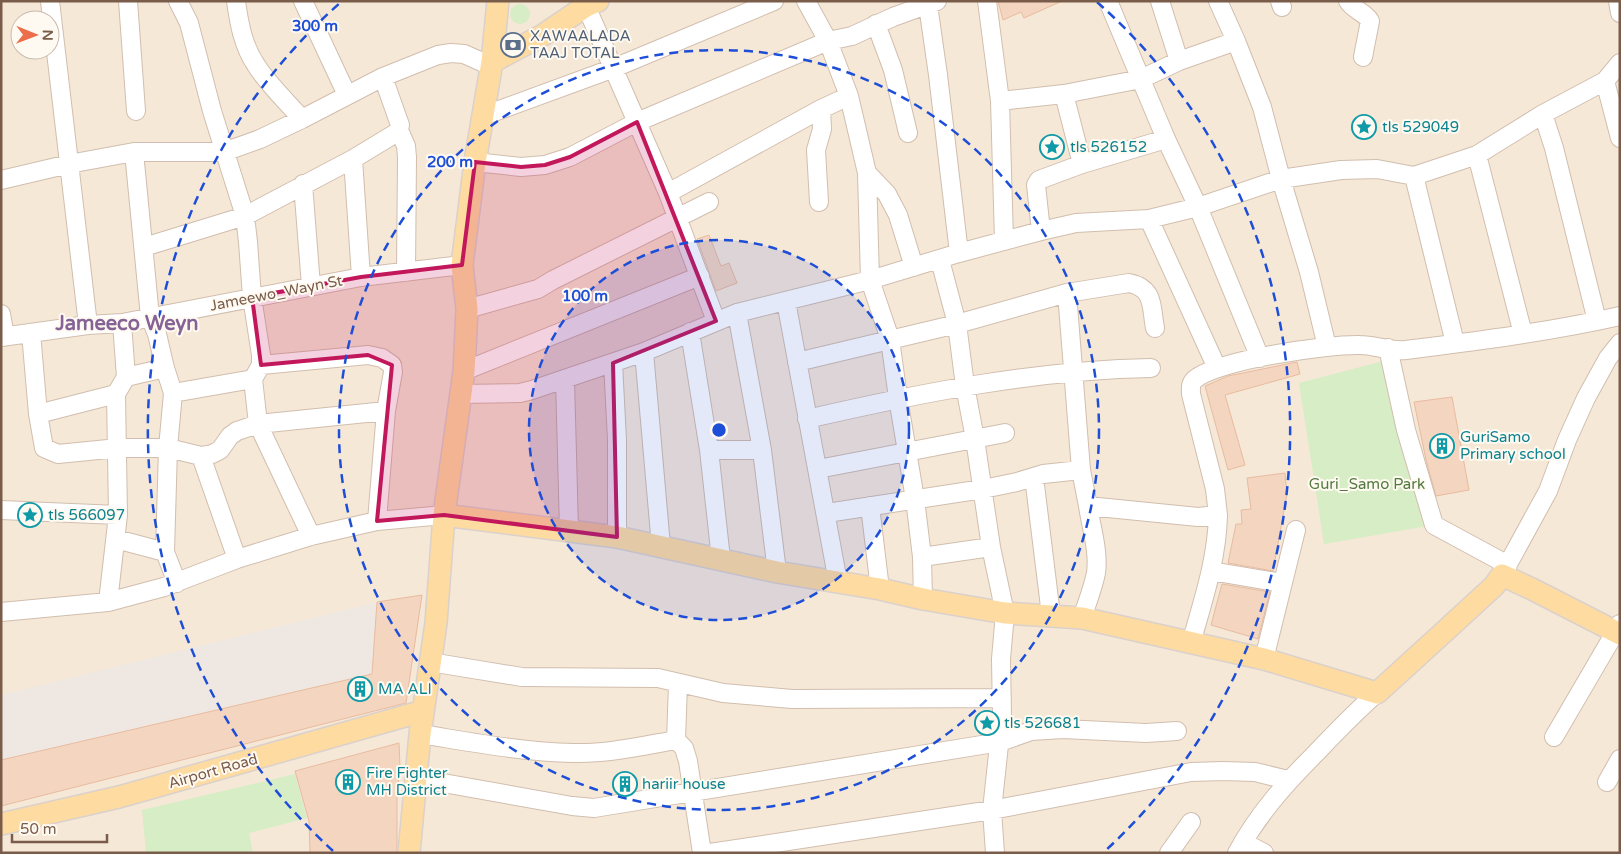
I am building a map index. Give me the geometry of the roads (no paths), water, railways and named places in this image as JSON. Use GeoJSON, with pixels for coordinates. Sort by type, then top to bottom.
{"type":"FeatureCollection","features":[{"type":"Feature","properties":{"kind":"main road"},"geometry":{"type":"LineString","coordinates":[[409,853],[420,734],[436,623],[444,515],[464,371],[467,309],[462,265],[475,162],[492,64],[498,1]]}},
{"type":"Feature","properties":{"kind":"main road"},"geometry":{"type":"LineString","coordinates":[[492,64],[543,35],[588,3]]}},
{"type":"Feature","properties":{"kind":"main road"},"geometry":{"type":"LineString","coordinates":[[444,515],[617,536],[777,572],[880,589],[923,600],[1005,613],[1082,618],[1264,658],[1377,693],[1494,586],[1505,570],[1532,589],[1618,630]]}},
{"type":"Feature","properties":{"kind":"main road","name":"Airport Road"},"geometry":{"type":"LineString","coordinates":[[1,824],[119,797],[424,711]]}},
{"type":"Feature","properties":{"kind":"street"},"geometry":{"type":"LineString","coordinates":[[50,1],[88,325]]}},
{"type":"Feature","properties":{"kind":"street"},"geometry":{"type":"LineString","coordinates":[[128,1],[136,110]]}},
{"type":"Feature","properties":{"kind":"street"},"geometry":{"type":"LineString","coordinates":[[178,1],[189,23],[212,111],[245,216],[252,297],[261,355],[257,372],[258,424],[311,536]]}},
{"type":"Feature","properties":{"kind":"street"},"geometry":{"type":"LineString","coordinates":[[236,1],[239,23],[245,44],[256,65],[302,119]]}},
{"type":"Feature","properties":{"kind":"street"},"geometry":{"type":"LineString","coordinates":[[303,1],[347,95]]}},
{"type":"Feature","properties":{"kind":"street"},"geometry":{"type":"LineString","coordinates":[[483,116],[614,68],[774,1]]}},
{"type":"Feature","properties":{"kind":"street"},"geometry":{"type":"LineString","coordinates":[[806,1],[828,41],[849,96],[867,173],[870,280],[890,340],[915,499],[922,557],[923,600]]}},
{"type":"Feature","properties":{"kind":"street"},"geometry":{"type":"LineString","coordinates":[[987,1],[1000,101],[1004,240]]}},
{"type":"Feature","properties":{"kind":"street"},"geometry":{"type":"LineString","coordinates":[[1108,1],[1166,138],[1198,207],[1260,358]]}},
{"type":"Feature","properties":{"kind":"street"},"geometry":{"type":"LineString","coordinates":[[1160,1],[1179,61]]}},
{"type":"Feature","properties":{"kind":"street"},"geometry":{"type":"LineString","coordinates":[[1218,1],[1262,107],[1309,272],[1327,347]]}},
{"type":"Feature","properties":{"kind":"street"},"geometry":{"type":"LineString","coordinates":[[1348,1],[1350,5],[1367,16],[1370,21],[1363,56]]}},
{"type":"Feature","properties":{"kind":"street"},"geometry":{"type":"LineString","coordinates":[[1618,1],[1620,13]]}},
{"type":"Feature","properties":{"kind":"street"},"geometry":{"type":"LineString","coordinates":[[588,3],[668,193],[716,321]]}},
{"type":"Feature","properties":{"kind":"street"},"geometry":{"type":"LineString","coordinates":[[475,162],[520,167],[545,165],[570,157],[637,122],[828,41],[852,36],[876,24],[932,3],[959,252]]}},
{"type":"Feature","properties":{"kind":"street"},"geometry":{"type":"LineString","coordinates":[[876,24],[893,70],[908,133]]}},
{"type":"Feature","properties":{"kind":"street"},"geometry":{"type":"LineString","coordinates":[[1000,101],[1064,94],[1141,79],[1179,61],[1236,41]]}},
{"type":"Feature","properties":{"kind":"street"},"geometry":{"type":"LineString","coordinates":[[1,180],[69,164],[134,152],[224,152],[260,139],[383,77],[438,55],[464,54],[492,64]]}},
{"type":"Feature","properties":{"kind":"street"},"geometry":{"type":"LineString","coordinates":[[460,394],[520,393],[613,364],[737,313],[870,280],[940,260],[959,252],[1076,223],[1149,219],[1198,207],[1281,179],[1342,170],[1377,169],[1414,176],[1477,155],[1543,114],[1606,81],[1620,62]]}},
{"type":"Feature","properties":{"kind":"street"},"geometry":{"type":"LineString","coordinates":[[383,77],[400,124],[399,130],[406,146],[406,272]]}},
{"type":"Feature","properties":{"kind":"street"},"geometry":{"type":"LineString","coordinates":[[1606,81],[1620,138]]}},
{"type":"Feature","properties":{"kind":"street"},"geometry":{"type":"LineString","coordinates":[[1064,94],[1082,164]]}},
{"type":"Feature","properties":{"kind":"street"},"geometry":{"type":"LineString","coordinates":[[668,193],[821,109],[849,96]]}},
{"type":"Feature","properties":{"kind":"street"},"geometry":{"type":"LineString","coordinates":[[818,202],[816,150],[822,129],[821,109]]}},
{"type":"Feature","properties":{"kind":"street"},"geometry":{"type":"LineString","coordinates":[[1543,114],[1554,148],[1597,321]]}},
{"type":"Feature","properties":{"kind":"street"},"geometry":{"type":"LineString","coordinates":[[144,247],[245,216],[353,159],[399,130]]}},
{"type":"Feature","properties":{"kind":"street"},"geometry":{"type":"LineString","coordinates":[[1041,231],[1037,182],[1082,164],[1166,138]]}},
{"type":"Feature","properties":{"kind":"street"},"geometry":{"type":"LineString","coordinates":[[134,152],[150,317],[157,334],[173,392],[168,448],[165,552],[176,582]]}},
{"type":"Feature","properties":{"kind":"street"},"geometry":{"type":"LineString","coordinates":[[1477,155],[1523,334]]}},
{"type":"Feature","properties":{"kind":"street"},"geometry":{"type":"LineString","coordinates":[[353,159],[361,277]]}},
{"type":"Feature","properties":{"kind":"street"},"geometry":{"type":"LineString","coordinates":[[867,173],[887,194],[898,215],[914,267]]}},
{"type":"Feature","properties":{"kind":"street"},"geometry":{"type":"LineString","coordinates":[[1414,176],[1455,343]]}},
{"type":"Feature","properties":{"kind":"street"},"geometry":{"type":"LineString","coordinates":[[303,184],[311,286]]}},
{"type":"Feature","properties":{"kind":"street"},"geometry":{"type":"LineString","coordinates":[[467,309],[538,289],[709,202]]}},
{"type":"Feature","properties":{"kind":"street"},"geometry":{"type":"LineString","coordinates":[[1149,219],[1217,368]]}},
{"type":"Feature","properties":{"kind":"street"},"geometry":{"type":"LineString","coordinates":[[940,260],[957,324],[991,547],[1005,613],[1001,659],[1000,742],[992,810],[995,853]]}},
{"type":"Feature","properties":{"kind":"street","name":"Jameewo_Wayn St"},"geometry":{"type":"LineString","coordinates":[[3,336],[122,322],[361,277],[462,265]]}},
{"type":"Feature","properties":{"kind":"street"},"geometry":{"type":"LineString","coordinates":[[464,371],[700,276]]}},
{"type":"Feature","properties":{"kind":"street"},"geometry":{"type":"LineString","coordinates":[[797,362],[957,324],[1067,293],[1130,283],[1145,289],[1150,296],[1154,328]]}},
{"type":"Feature","properties":{"kind":"street"},"geometry":{"type":"LineString","coordinates":[[1067,293],[1081,470],[1096,553],[1096,571],[1093,587],[1082,618]]}},
{"type":"Feature","properties":{"kind":"street"},"geometry":{"type":"LineString","coordinates":[[786,301],[807,419],[827,513],[838,582]]}},
{"type":"Feature","properties":{"kind":"street"},"geometry":{"type":"LineString","coordinates":[[737,313],[762,450],[777,572]]}},
{"type":"Feature","properties":{"kind":"street"},"geometry":{"type":"LineString","coordinates":[[1,314],[3,336]]}},
{"type":"Feature","properties":{"kind":"street"},"geometry":{"type":"LineString","coordinates":[[1191,643],[1210,571],[1218,531],[1215,489],[1190,388],[1194,381],[1217,368],[1260,358],[1327,347],[1360,345],[1402,350],[1523,334],[1620,316]]}},
{"type":"Feature","properties":{"kind":"street"},"geometry":{"type":"LineString","coordinates":[[108,602],[118,516],[116,394],[126,377],[122,322]]}},
{"type":"Feature","properties":{"kind":"street"},"geometry":{"type":"LineString","coordinates":[[690,332],[709,450],[721,559]]}},
{"type":"Feature","properties":{"kind":"street"},"geometry":{"type":"LineString","coordinates":[[31,333],[41,442],[48,451],[58,454],[118,448],[168,448],[201,456],[220,450],[230,436],[237,431],[258,424],[386,411]]}},
{"type":"Feature","properties":{"kind":"street"},"geometry":{"type":"LineString","coordinates":[[1388,348],[1406,430],[1434,525],[1505,570],[1548,491],[1566,440],[1586,398],[1608,358],[1620,343]]}},
{"type":"Feature","properties":{"kind":"street"},"geometry":{"type":"LineString","coordinates":[[644,352],[661,546]]}},
{"type":"Feature","properties":{"kind":"street"},"geometry":{"type":"LineString","coordinates":[[173,392],[257,372],[368,355],[382,358],[392,365],[393,372],[386,411],[377,522]]}},
{"type":"Feature","properties":{"kind":"street"},"geometry":{"type":"LineString","coordinates":[[613,364],[617,440],[617,536]]}},
{"type":"Feature","properties":{"kind":"street"},"geometry":{"type":"LineString","coordinates":[[126,377],[165,368]]}},
{"type":"Feature","properties":{"kind":"street"},"geometry":{"type":"LineString","coordinates":[[807,419],[898,398],[965,386],[1074,372],[1151,368]]}},
{"type":"Feature","properties":{"kind":"street"},"geometry":{"type":"LineString","coordinates":[[565,379],[569,530]]}},
{"type":"Feature","properties":{"kind":"street"},"geometry":{"type":"LineString","coordinates":[[38,414],[116,394]]}},
{"type":"Feature","properties":{"kind":"street"},"geometry":{"type":"LineString","coordinates":[[818,469],[1005,432]]}},
{"type":"Feature","properties":{"kind":"street"},"geometry":{"type":"LineString","coordinates":[[709,450],[762,450]]}},
{"type":"Feature","properties":{"kind":"street"},"geometry":{"type":"LineString","coordinates":[[201,456],[237,559]]}},
{"type":"Feature","properties":{"kind":"street"},"geometry":{"type":"LineString","coordinates":[[827,513],[982,489],[1017,482],[1043,474],[1081,470]]}},
{"type":"Feature","properties":{"kind":"street"},"geometry":{"type":"LineString","coordinates":[[1034,477],[1051,615]]}},
{"type":"Feature","properties":{"kind":"street"},"geometry":{"type":"LineString","coordinates":[[870,506],[880,589]]}},
{"type":"Feature","properties":{"kind":"street"},"geometry":{"type":"LineString","coordinates":[[1088,506],[1198,517],[1218,515]]}},
{"type":"Feature","properties":{"kind":"street"},"geometry":{"type":"LineString","coordinates":[[1,510],[118,516]]}},
{"type":"Feature","properties":{"kind":"street"},"geometry":{"type":"LineString","coordinates":[[1,612],[108,602],[176,582],[237,559],[311,536],[377,522],[444,515]]}},
{"type":"Feature","properties":{"kind":"street"},"geometry":{"type":"LineString","coordinates":[[1264,658],[1296,530]]}},
{"type":"Feature","properties":{"kind":"street"},"geometry":{"type":"LineString","coordinates":[[116,539],[165,552]]}},
{"type":"Feature","properties":{"kind":"street"},"geometry":{"type":"LineString","coordinates":[[922,557],[991,547]]}},
{"type":"Feature","properties":{"kind":"street"},"geometry":{"type":"LineString","coordinates":[[1210,571],[1282,583]]}},
{"type":"Feature","properties":{"kind":"street"},"geometry":{"type":"LineString","coordinates":[[1554,737],[1618,630]]}},
{"type":"Feature","properties":{"kind":"street"},"geometry":{"type":"LineString","coordinates":[[430,662],[522,677],[658,678],[723,693],[792,699],[1002,689]]}},
{"type":"Feature","properties":{"kind":"street"},"geometry":{"type":"LineString","coordinates":[[678,684],[676,740],[684,748],[686,755],[702,853]]}},
{"type":"Feature","properties":{"kind":"street"},"geometry":{"type":"LineString","coordinates":[[1264,853],[1240,847],[1262,812],[1288,780],[1355,712],[1377,693]]}},
{"type":"Feature","properties":{"kind":"street"},"geometry":{"type":"LineString","coordinates":[[415,778],[572,806],[594,808],[1000,742],[1031,731],[1063,729],[1146,733],[1177,730]]}},
{"type":"Feature","properties":{"kind":"street"},"geometry":{"type":"LineString","coordinates":[[420,734],[523,750],[574,753],[605,752],[676,740]]}},
{"type":"Feature","properties":{"kind":"street"},"geometry":{"type":"LineString","coordinates":[[1607,782],[1620,759]]}},
{"type":"Feature","properties":{"kind":"street"},"geometry":{"type":"LineString","coordinates":[[710,853],[992,810],[1191,772],[1255,772],[1288,780]]}},
{"type":"Feature","properties":{"kind":"street"},"geometry":{"type":"LineString","coordinates":[[1169,853],[1191,822]]}},
{"type":"Feature","properties":{"kind":"place","name":"XAWAALADA TAAJ TOTAL"},"geometry":{"type":"Point","coordinates":[513,45]}},
{"type":"Feature","properties":{"kind":"place","name":"tls 529049"},"geometry":{"type":"Point","coordinates":[1364,127]}},
{"type":"Feature","properties":{"kind":"place","name":"tls 526152"},"geometry":{"type":"Point","coordinates":[1052,147]}},
{"type":"Feature","properties":{"kind":"place","name":"GuriSamo Primary school"},"geometry":{"type":"Point","coordinates":[1442,446]}},
{"type":"Feature","properties":{"kind":"place","name":"tls 566097"},"geometry":{"type":"Point","coordinates":[30,515]}},
{"type":"Feature","properties":{"kind":"place","name":"MA ALI"},"geometry":{"type":"Point","coordinates":[360,689]}},
{"type":"Feature","properties":{"kind":"place","name":"tls 526681"},"geometry":{"type":"Point","coordinates":[987,723]}},
{"type":"Feature","properties":{"kind":"place","name":"Fire Fighter MH District"},"geometry":{"type":"Point","coordinates":[348,782]}},
{"type":"Feature","properties":{"kind":"place","name":"hariir house"},"geometry":{"type":"Point","coordinates":[625,784]}},
{"type":"Feature","properties":{"kind":"district","name":"Jameeco Weyn"},"geometry":{"type":"Point","coordinates":[127,323]}},
{"type":"Feature","properties":{"kind":"park label","name":"Guri_Samo Park"},"geometry":{"type":"Point","coordinates":[1367,484]}}]}
